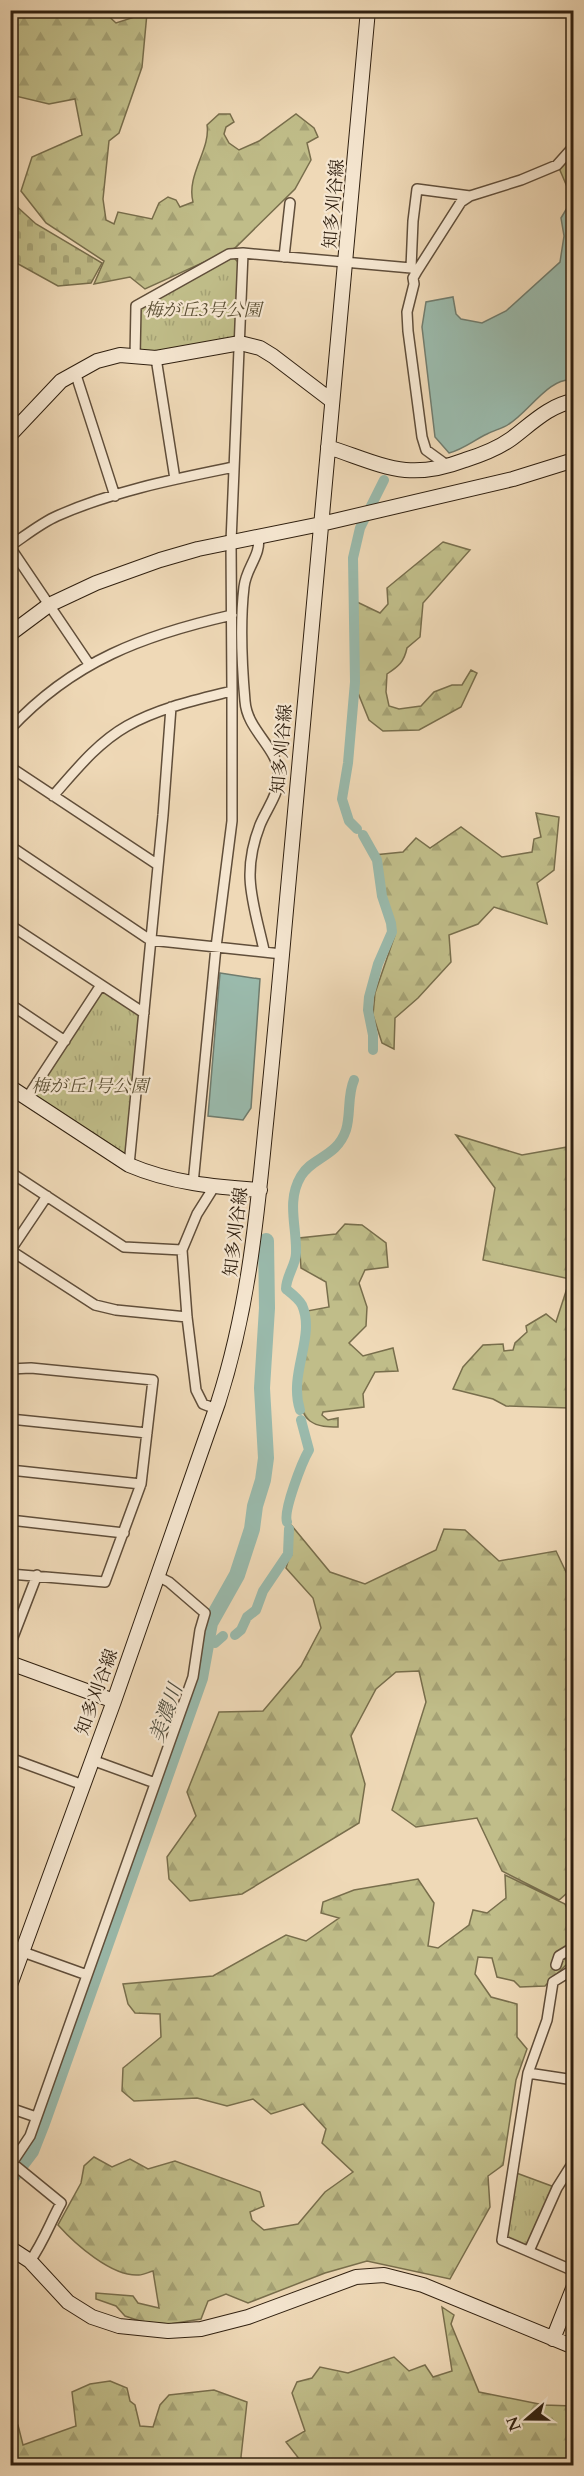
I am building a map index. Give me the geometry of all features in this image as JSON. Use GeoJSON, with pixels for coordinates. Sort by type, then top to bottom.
{"type":"FeatureCollection","features":[{"type":"Feature","properties":{"kind":"street","name":"知多刈谷線"},"geometry":{"type":"LineString","coordinates":[[10,1985],[14,1967],[23,1952],[114,1701],[216,1409],[242,1317],[256,1237],[332,401],[347,262],[368,10]]}},
{"type":"Feature","properties":{"kind":"street"},"geometry":{"type":"LineString","coordinates":[[414,270],[461,202],[470,196],[521,180],[557,165],[573,146]]}},
{"type":"Feature","properties":{"kind":"street"},"geometry":{"type":"LineString","coordinates":[[448,466],[426,450],[422,437],[407,312],[414,284],[413,221],[417,189],[470,196]]}},
{"type":"Feature","properties":{"kind":"street"},"geometry":{"type":"LineString","coordinates":[[284,257],[290,203]]}},
{"type":"Feature","properties":{"kind":"street"},"geometry":{"type":"LineString","coordinates":[[135,357],[136,306],[229,254],[243,253],[414,270]]}},
{"type":"Feature","properties":{"kind":"street"},"geometry":{"type":"LineString","coordinates":[[193,1184],[216,947],[232,821],[231,542],[243,253]]}},
{"type":"Feature","properties":{"kind":"street"},"geometry":{"type":"LineString","coordinates":[[10,435],[50,390],[75,372],[108,357],[120,355],[156,358],[240,343],[260,348],[273,356],[332,401]]}},
{"type":"Feature","properties":{"kind":"street"},"geometry":{"type":"LineString","coordinates":[[156,358],[175,479]]}},
{"type":"Feature","properties":{"kind":"street"},"geometry":{"type":"LineString","coordinates":[[75,372],[115,495]]}},
{"type":"Feature","properties":{"kind":"street"},"geometry":{"type":"LineString","coordinates":[[328,447],[403,471],[426,472],[483,454],[506,443],[542,414],[573,402]]}},
{"type":"Feature","properties":{"kind":"street"},"geometry":{"type":"LineString","coordinates":[[10,634],[49,605],[96,583],[160,560],[513,479],[573,460]]}},
{"type":"Feature","properties":{"kind":"street"},"geometry":{"type":"LineString","coordinates":[[89,664],[10,547],[55,516],[115,495],[175,479],[234,467]]}},
{"type":"Feature","properties":{"kind":"street"},"geometry":{"type":"LineString","coordinates":[[258,536],[260,547],[246,574],[244,591],[245,704],[250,723],[278,765],[278,791],[260,824],[251,850],[248,871],[264,950]]}},
{"type":"Feature","properties":{"kind":"street"},"geometry":{"type":"LineString","coordinates":[[10,729],[42,698],[89,664],[177,627],[232,615]]}},
{"type":"Feature","properties":{"kind":"street"},"geometry":{"type":"LineString","coordinates":[[53,796],[89,755],[126,726],[171,707],[232,691]]}},
{"type":"Feature","properties":{"kind":"street"},"geometry":{"type":"LineString","coordinates":[[129,1165],[171,707]]}},
{"type":"Feature","properties":{"kind":"street"},"geometry":{"type":"LineString","coordinates":[[10,767],[158,865]]}},
{"type":"Feature","properties":{"kind":"street"},"geometry":{"type":"LineString","coordinates":[[278,791],[296,794]]}},
{"type":"Feature","properties":{"kind":"street"},"geometry":{"type":"LineString","coordinates":[[10,846],[150,940],[264,950],[282,954]]}},
{"type":"Feature","properties":{"kind":"street"},"geometry":{"type":"LineString","coordinates":[[10,926],[144,1013]]}},
{"type":"Feature","properties":{"kind":"street"},"geometry":{"type":"LineString","coordinates":[[27,1098],[101,985]]}},
{"type":"Feature","properties":{"kind":"street"},"geometry":{"type":"LineString","coordinates":[[10,1004],[65,1041]]}},
{"type":"Feature","properties":{"kind":"street"},"geometry":{"type":"LineString","coordinates":[[10,1087],[129,1165],[157,1176],[193,1184],[260,1190]]}},
{"type":"Feature","properties":{"kind":"street"},"geometry":{"type":"LineString","coordinates":[[10,1172],[123,1247],[182,1250]]}},
{"type":"Feature","properties":{"kind":"street"},"geometry":{"type":"LineString","coordinates":[[214,1186],[197,1214],[182,1250],[187,1317],[198,1397],[203,1404],[216,1409]]}},
{"type":"Feature","properties":{"kind":"street"},"geometry":{"type":"LineString","coordinates":[[47,1196],[11,1250],[95,1305],[116,1310],[187,1317]]}},
{"type":"Feature","properties":{"kind":"street"},"geometry":{"type":"LineString","coordinates":[[10,1369],[31,1368],[153,1380],[141,1484],[105,1582],[10,1574]]}},
{"type":"Feature","properties":{"kind":"street"},"geometry":{"type":"LineString","coordinates":[[10,1419],[147,1433]]}},
{"type":"Feature","properties":{"kind":"street"},"geometry":{"type":"LineString","coordinates":[[10,1470],[141,1484]]}},
{"type":"Feature","properties":{"kind":"street"},"geometry":{"type":"LineString","coordinates":[[10,1520],[124,1533]]}},
{"type":"Feature","properties":{"kind":"street"},"geometry":{"type":"LineString","coordinates":[[10,1646],[37,1575]]}},
{"type":"Feature","properties":{"kind":"street"},"geometry":{"type":"LineString","coordinates":[[30,2261],[43,2242],[47,2228],[61,2203],[12,2163],[25,2145],[36,2117],[193,1677],[200,1630],[206,1613],[169,1582],[157,1576]]}},
{"type":"Feature","properties":{"kind":"street"},"geometry":{"type":"LineString","coordinates":[[10,1663],[114,1701]]}},
{"type":"Feature","properties":{"kind":"street"},"geometry":{"type":"LineString","coordinates":[[10,1758],[83,1785]]}},
{"type":"Feature","properties":{"kind":"street"},"geometry":{"type":"LineString","coordinates":[[92,1760],[155,1783]]}},
{"type":"Feature","properties":{"kind":"street"},"geometry":{"type":"LineString","coordinates":[[556,1965],[559,1956],[573,1947]]}},
{"type":"Feature","properties":{"kind":"street"},"geometry":{"type":"LineString","coordinates":[[23,1952],[87,1975]]}},
{"type":"Feature","properties":{"kind":"street"},"geometry":{"type":"LineString","coordinates":[[573,1970],[553,1982],[547,2020],[528,2073],[502,2240],[573,2271]]}},
{"type":"Feature","properties":{"kind":"street"},"geometry":{"type":"LineString","coordinates":[[528,2073],[573,2079]]}},
{"type":"Feature","properties":{"kind":"street"},"geometry":{"type":"LineString","coordinates":[[10,2108],[36,2117]]}},
{"type":"Feature","properties":{"kind":"street"},"geometry":{"type":"LineString","coordinates":[[529,2251],[557,2188],[573,2161]]}},
{"type":"Feature","properties":{"kind":"street"},"geometry":{"type":"LineString","coordinates":[[10,2248],[30,2261],[68,2301],[92,2317],[119,2326],[168,2331],[201,2329],[248,2317],[337,2282],[376,2275],[423,2285],[573,2347]]}},
{"type":"Feature","properties":{"kind":"street"},"geometry":{"type":"LineString","coordinates":[[553,2339],[573,2286]]}},
{"type":"Feature","properties":{"kind":"green space"},"geometry":{"type":"Polygon","coordinates":[[[11,11],[103,11],[116,23],[147,13],[142,67],[119,133],[109,141],[103,199],[106,220],[114,224],[118,212],[152,219],[159,203],[168,197],[176,200],[180,207],[193,202],[193,182],[206,143],[207,125],[219,114],[230,114],[234,122],[226,127],[224,134],[229,143],[239,150],[259,141],[296,114],[314,128],[318,137],[307,143],[311,160],[295,189],[235,248],[145,289],[130,277],[94,284],[104,261],[46,223],[21,191],[32,157],[82,135],[75,99],[49,104],[11,95],[11,11]]]}},
{"type":"Feature","properties":{"kind":"green space"},"geometry":{"type":"Polygon","coordinates":[[[573,157],[573,192],[571,196],[559,168],[573,157]]]}},
{"type":"Feature","properties":{"kind":"green space"},"geometry":{"type":"Polygon","coordinates":[[[14,204],[36,224],[102,263],[91,283],[58,286],[11,260],[11,210],[14,204]]]}},
{"type":"Feature","properties":{"kind":"green space","name":"梅が丘3号公園"},"geometry":{"type":"Polygon","coordinates":[[[233,257],[238,262],[236,335],[231,339],[141,352],[138,348],[140,306],[233,257]]]}},
{"type":"Feature","properties":{"kind":"green space"},"geometry":{"type":"Polygon","coordinates":[[[443,542],[470,550],[423,603],[420,637],[407,648],[404,657],[395,669],[387,674],[386,692],[389,706],[399,709],[421,706],[434,692],[452,685],[462,685],[471,670],[477,673],[461,707],[419,730],[383,731],[369,720],[356,688],[355,601],[380,613],[388,604],[387,588],[443,542]]]}},
{"type":"Feature","properties":{"kind":"green space"},"geometry":{"type":"Polygon","coordinates":[[[536,813],[559,817],[554,870],[537,883],[547,924],[494,907],[478,924],[449,935],[451,962],[418,998],[395,1018],[394,1049],[382,1043],[373,1015],[375,993],[395,935],[374,855],[403,852],[416,838],[430,848],[461,827],[502,857],[532,852],[534,839],[541,837],[536,813]]]}},
{"type":"Feature","properties":{"kind":"green space","name":"梅が丘1号公園"},"geometry":{"type":"Polygon","coordinates":[[[101,985],[144,1013],[129,1165],[27,1098],[101,985]]]}},
{"type":"Feature","properties":{"kind":"green space"},"geometry":{"type":"Polygon","coordinates":[[[456,1135],[522,1155],[573,1146],[574,1392],[569,1408],[506,1406],[493,1399],[453,1389],[463,1367],[483,1345],[503,1344],[504,1351],[513,1350],[515,1343],[527,1332],[526,1326],[546,1314],[556,1322],[570,1279],[483,1260],[495,1188],[456,1135]]]}},
{"type":"Feature","properties":{"kind":"green space"},"geometry":{"type":"Polygon","coordinates":[[[345,1224],[362,1225],[386,1243],[388,1267],[365,1270],[359,1283],[367,1307],[366,1326],[349,1343],[363,1356],[393,1348],[398,1371],[375,1372],[363,1394],[364,1407],[323,1412],[322,1415],[328,1420],[338,1418],[338,1427],[327,1427],[310,1421],[300,1403],[300,1377],[309,1327],[307,1311],[329,1307],[326,1282],[301,1268],[299,1238],[336,1234],[345,1224]]]}},
{"type":"Feature","properties":{"kind":"green space"},"geometry":{"type":"Polygon","coordinates":[[[292,1526],[330,1572],[365,1584],[436,1550],[444,1529],[465,1530],[499,1561],[556,1551],[568,1576],[573,1574],[574,1887],[559,1900],[502,1871],[477,1818],[416,1827],[392,1810],[426,1702],[419,1671],[396,1672],[376,1689],[351,1736],[365,1784],[359,1823],[242,1894],[190,1901],[169,1879],[167,1857],[196,1816],[187,1792],[219,1712],[263,1711],[301,1666],[321,1628],[313,1598],[286,1568],[292,1548],[292,1526]]]}},
{"type":"Feature","properties":{"kind":"green space"},"geometry":{"type":"Polygon","coordinates":[[[505,1875],[565,1904],[573,1922],[573,1959],[545,1986],[520,1987],[514,1981],[497,1977],[492,1958],[478,1957],[475,1974],[491,1997],[517,2004],[517,2037],[527,2049],[516,2080],[503,2165],[488,2176],[490,2207],[450,2279],[367,2261],[325,2273],[248,2303],[226,2294],[208,2301],[201,2319],[170,2324],[143,2322],[125,2316],[116,2306],[96,2299],[96,2293],[133,2296],[138,2303],[159,2308],[153,2271],[139,2275],[117,2271],[84,2250],[58,2225],[81,2183],[84,2166],[94,2157],[112,2167],[130,2159],[148,2169],[175,2161],[260,2192],[264,2206],[250,2212],[252,2220],[264,2230],[298,2224],[325,2192],[353,2172],[322,2143],[326,2129],[303,2104],[271,2114],[253,2099],[227,2106],[197,2098],[134,2101],[122,2091],[123,2068],[161,2037],[160,2014],[135,2013],[128,2004],[123,1984],[213,1976],[286,1935],[306,1941],[339,1918],[321,1913],[323,1902],[354,1890],[418,1879],[434,1903],[428,1946],[438,1948],[469,1925],[473,1910],[487,1913],[506,1898],[505,1875]]]}},
{"type":"Feature","properties":{"kind":"green space"},"geometry":{"type":"Polygon","coordinates":[[[511,2171],[557,2188],[529,2251],[502,2240],[511,2171]]]}},
{"type":"Feature","properties":{"kind":"green space"},"geometry":{"type":"Polygon","coordinates":[[[442,2307],[454,2315],[451,2324],[479,2392],[544,2405],[573,2406],[573,2465],[296,2465],[300,2460],[286,2442],[305,2431],[292,2393],[297,2382],[312,2378],[320,2367],[348,2373],[394,2357],[409,2371],[425,2365],[433,2377],[452,2371],[442,2307]]]}},
{"type":"Feature","properties":{"kind":"green space"},"geometry":{"type":"Polygon","coordinates":[[[110,2381],[127,2388],[130,2401],[135,2405],[140,2426],[153,2427],[160,2405],[169,2395],[214,2390],[247,2402],[241,2457],[245,2465],[11,2465],[11,2417],[18,2425],[23,2445],[76,2426],[72,2392],[90,2384],[110,2381]]]}},
{"type":"Feature","properties":{"kind":"shaded area"},"geometry":{"type":"Polygon","coordinates":[[[573,198],[573,380],[564,381],[547,389],[517,419],[506,426],[449,453],[435,437],[422,327],[426,302],[453,297],[456,314],[461,319],[482,323],[506,311],[560,262],[564,236],[561,218],[573,198]]]}},
{"type":"Feature","properties":{"kind":"shaded area"},"geometry":{"type":"Polygon","coordinates":[[[220,973],[260,979],[251,1108],[243,1120],[208,1116],[220,973]]]}},
{"type":"Feature","properties":{"kind":"waterway"},"geometry":{"type":"LineString","coordinates":[[357,829],[349,821],[342,799],[348,763],[355,682],[353,558],[360,528],[384,480]]}},
{"type":"Feature","properties":{"kind":"waterway"},"geometry":{"type":"LineString","coordinates":[[363,835],[377,860],[382,896],[392,932],[378,964],[369,997],[368,1010],[373,1035],[373,1050]]}},
{"type":"Feature","properties":{"kind":"waterway"},"geometry":{"type":"LineString","coordinates":[[300,1410],[297,1382],[306,1330],[305,1317],[301,1303],[286,1289],[296,1253],[294,1195],[301,1176],[306,1170],[337,1146],[342,1139],[346,1130],[350,1092],[354,1080]]}},
{"type":"Feature","properties":{"kind":"waterway","name":"美濃川"},"geometry":{"type":"LineString","coordinates":[[10,2179],[31,2151],[42,2123],[200,1678],[210,1623],[237,1575],[252,1529],[266,1458],[262,1388],[267,1308],[266,1241]]}},
{"type":"Feature","properties":{"kind":"waterway"},"geometry":{"type":"LineString","coordinates":[[287,1522],[290,1498],[309,1450],[301,1420]]}},
{"type":"Feature","properties":{"kind":"waterway"},"geometry":{"type":"LineString","coordinates":[[235,1635],[241,1630],[247,1617],[256,1610],[263,1591],[288,1554],[289,1529]]}},
{"type":"Feature","properties":{"kind":"waterway"},"geometry":{"type":"LineString","coordinates":[[215,1643],[223,1636]]}}]}
